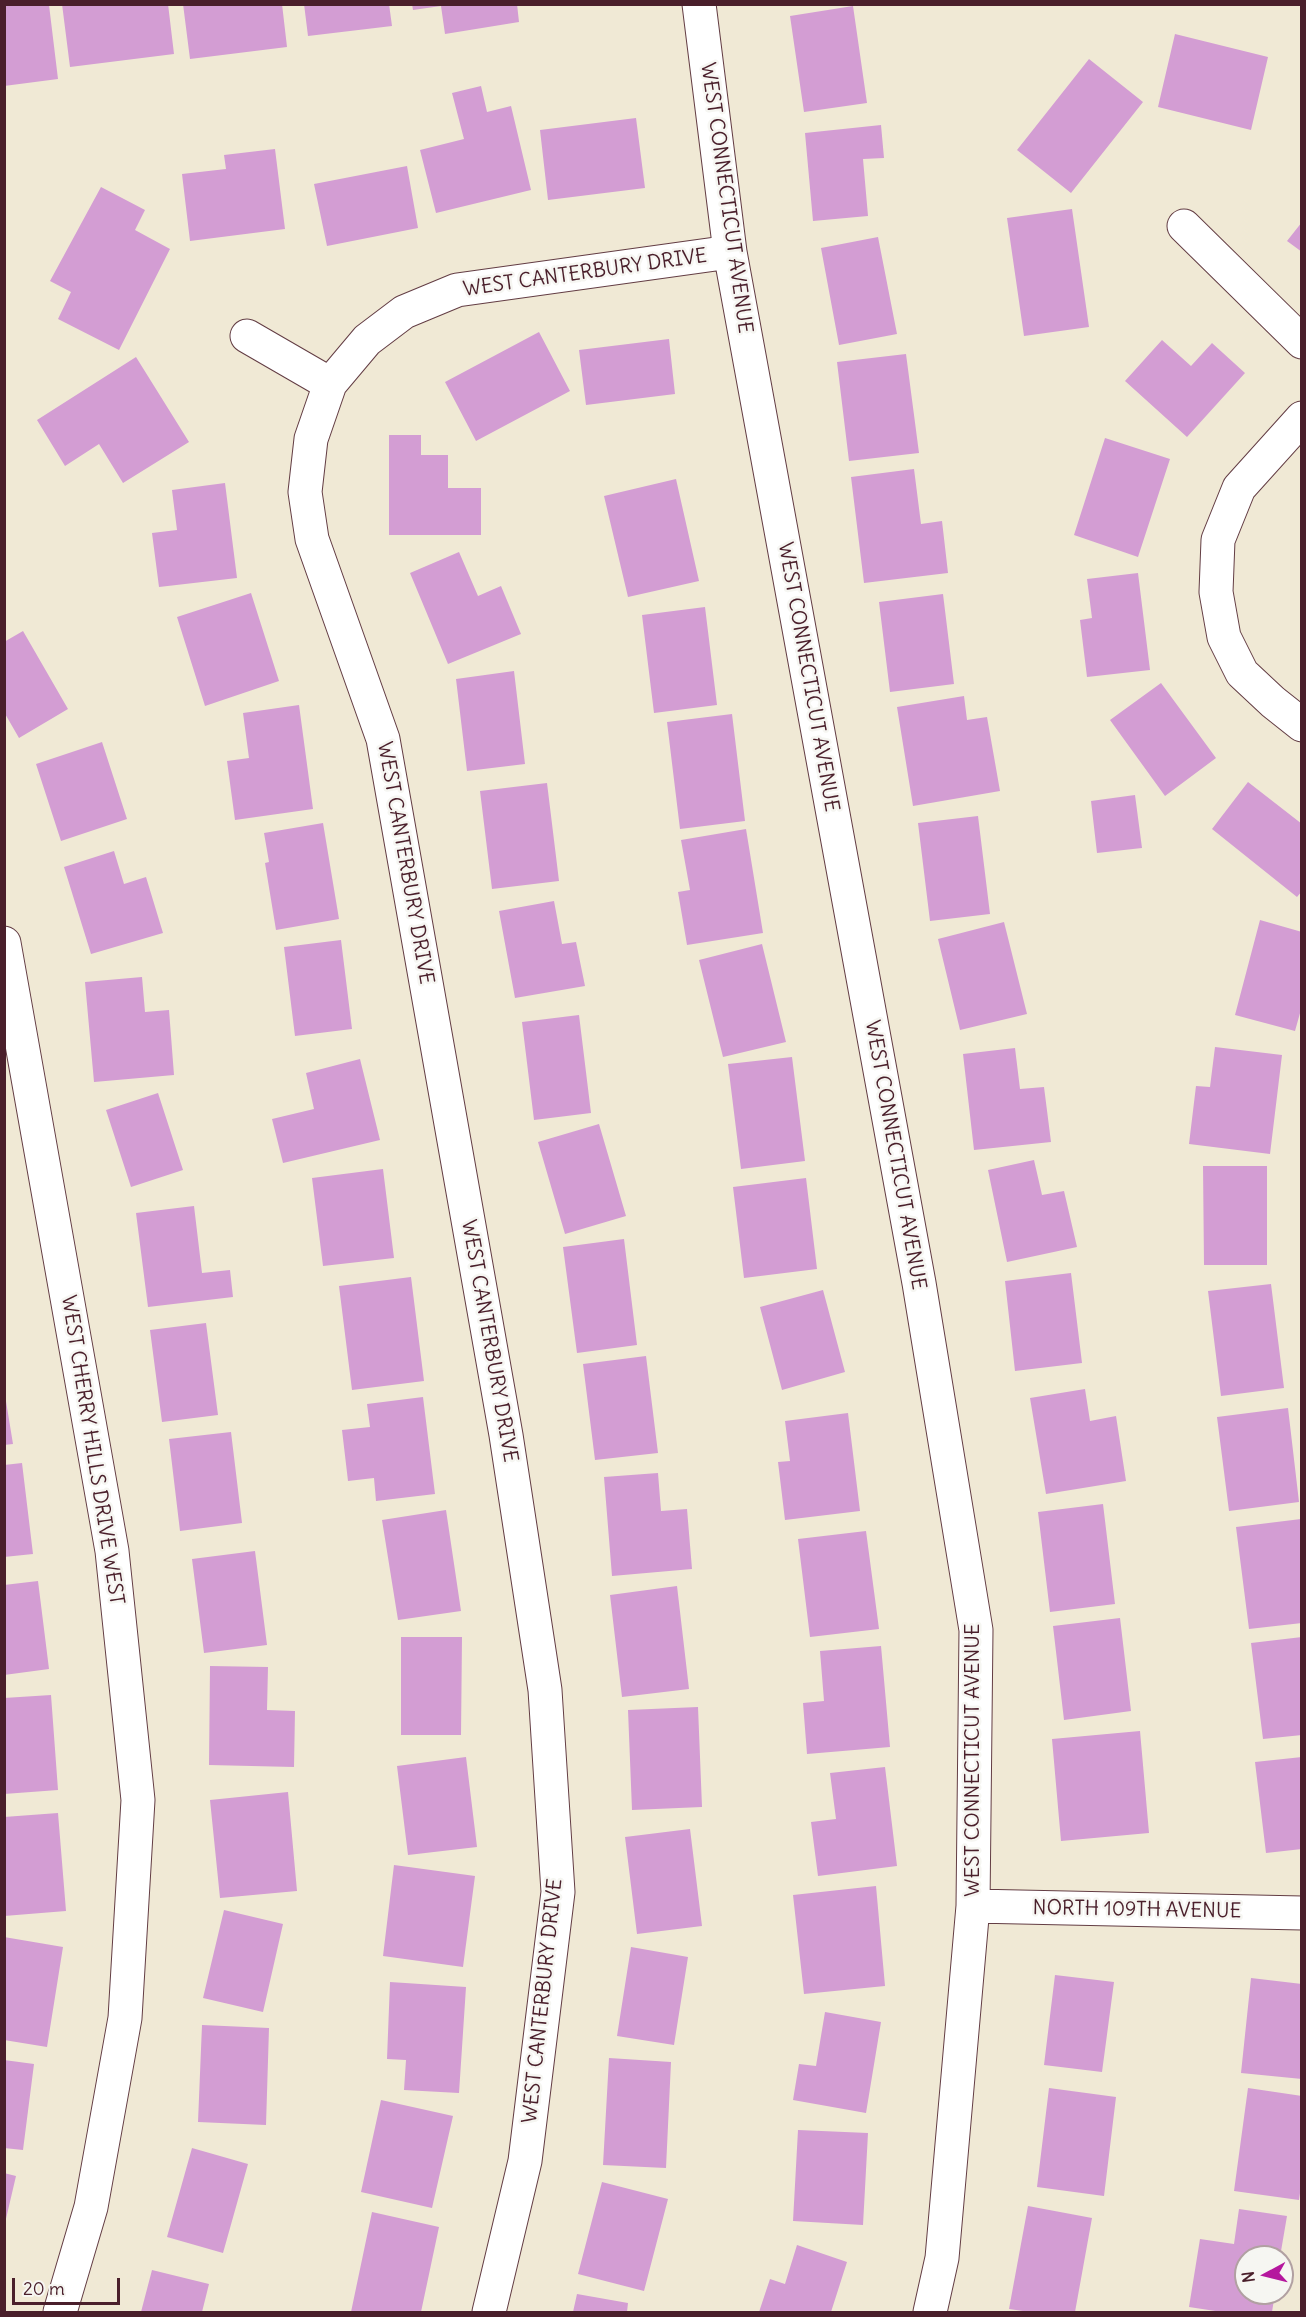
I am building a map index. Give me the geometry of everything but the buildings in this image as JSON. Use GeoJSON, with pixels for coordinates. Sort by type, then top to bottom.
{"type":"FeatureCollection","features":[{"type":"Feature","properties":{"kind":"street","name":"WEST CONNECTICUT AVENUE"},"geometry":{"type":"LineString","coordinates":[[699,4],[730,252],[918,1283],[976,1630],[973,1906],[942,2259],[930,2313]]}},
{"type":"Feature","properties":{"kind":"street"},"geometry":{"type":"LineString","coordinates":[[1184,226],[1302,342]]}},
{"type":"Feature","properties":{"kind":"street","name":"WEST CANTERBURY DRIVE"},"geometry":{"type":"LineString","coordinates":[[489,2313],[525,2161],[558,1892],[545,1690],[506,1435],[383,739],[312,539],[305,492],[311,440],[330,384],[367,340],[404,312],[457,290],[730,252]]}},
{"type":"Feature","properties":{"kind":"street"},"geometry":{"type":"LineString","coordinates":[[247,336],[330,384]]}},
{"type":"Feature","properties":{"kind":"street"},"geometry":{"type":"LineString","coordinates":[[1302,418],[1239,489],[1218,540],[1216,592],[1224,637],[1242,673],[1302,725]]}},
{"type":"Feature","properties":{"kind":"street","name":"WEST CHERRY HILLS DRIVE WEST"},"geometry":{"type":"LineString","coordinates":[[4,944],[112,1551],[138,1800],[125,2018],[91,2207],[60,2313]]}},
{"type":"Feature","properties":{"kind":"street","name":"NORTH 109TH AVENUE"},"geometry":{"type":"LineString","coordinates":[[973,1906],[1302,1913]]}}]}
